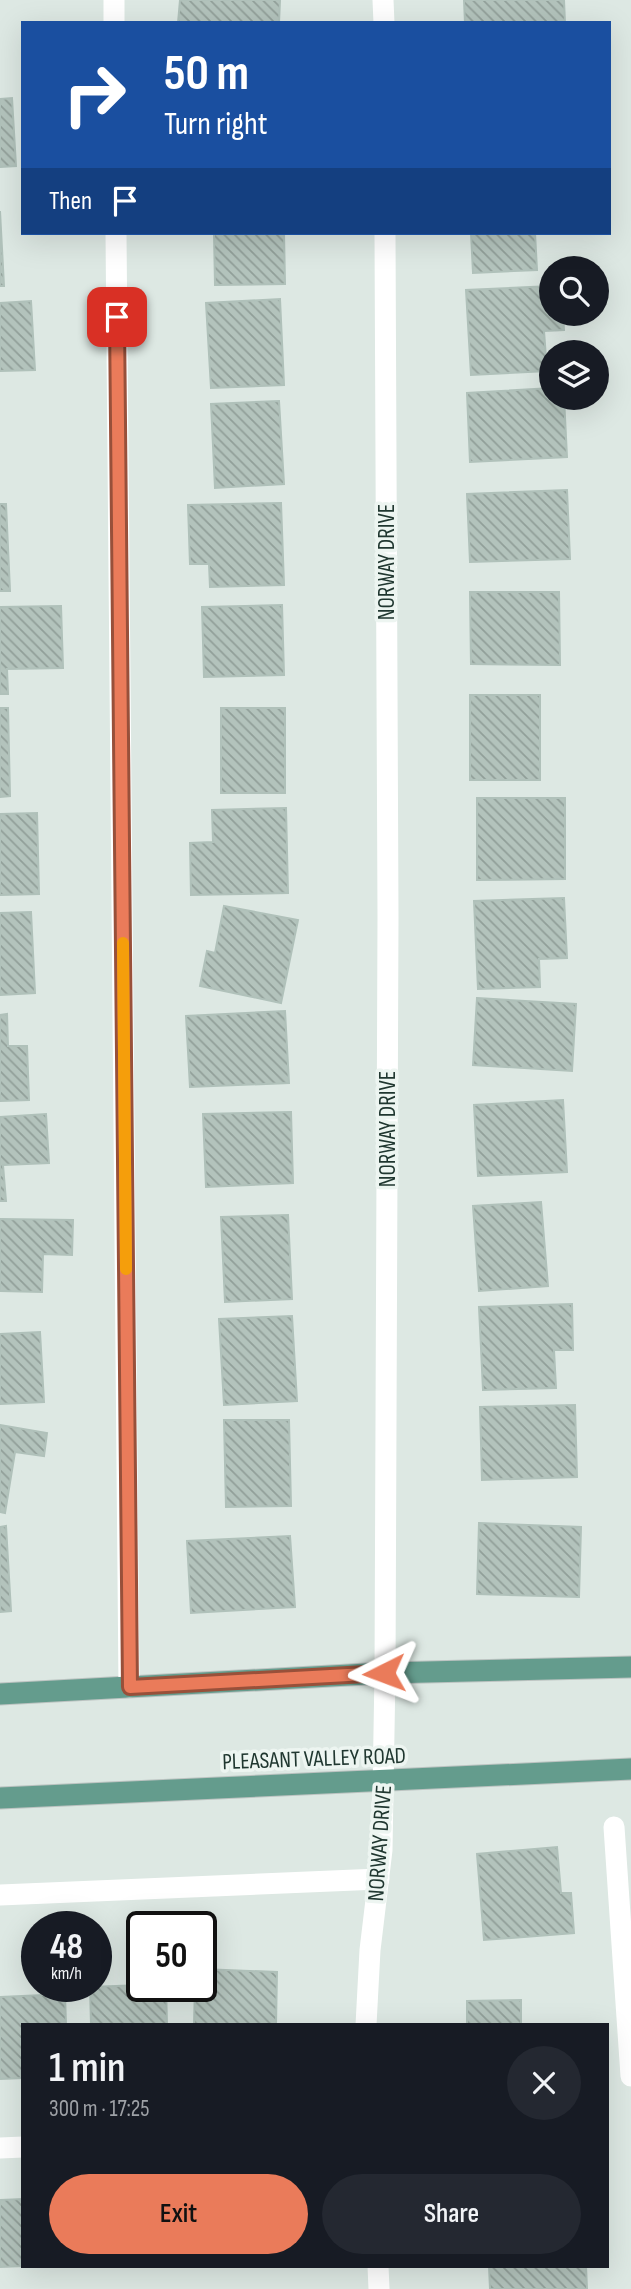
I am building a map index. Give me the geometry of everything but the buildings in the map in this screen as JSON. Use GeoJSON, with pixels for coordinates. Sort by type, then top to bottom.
{"type":"FeatureCollection","features":[{"type":"Feature","properties":{"kind":"main road"},"geometry":{"type":"LineString","coordinates":[[0,1694],[384,1673],[631,1667]]}},
{"type":"Feature","properties":{"kind":"main road","name":"PLEASANT VALLEY ROAD"},"geometry":{"type":"LineString","coordinates":[[0,1798],[631,1769]]}},
{"type":"Feature","properties":{"kind":"street"},"geometry":{"type":"LineString","coordinates":[[114,0],[114,21]]}},
{"type":"Feature","properties":{"kind":"street"},"geometry":{"type":"LineString","coordinates":[[383,0],[384,21]]}},
{"type":"Feature","properties":{"kind":"street"},"geometry":{"type":"LineString","coordinates":[[116,235],[130,1687]]}},
{"type":"Feature","properties":{"kind":"street","name":"NORWAY DRIVE"},"geometry":{"type":"LineString","coordinates":[[366,2023],[370,1950],[379,1879],[383,1782],[388,930],[385,235]]}},
{"type":"Feature","properties":{"kind":"street"},"geometry":{"type":"LineString","coordinates":[[614,1827],[631,2076]]}},
{"type":"Feature","properties":{"kind":"street"},"geometry":{"type":"LineString","coordinates":[[0,1895],[379,1879]]}},
{"type":"Feature","properties":{"kind":"street"},"geometry":{"type":"LineString","coordinates":[[0,2148],[21,2147]]}},
{"type":"Feature","properties":{"kind":"street"},"geometry":{"type":"LineString","coordinates":[[378,2268],[379,2289]]}},
{"type":"Feature","properties":{"kind":"slow traffic"},"geometry":{"type":"LineString","coordinates":[[123,943],[126,1269]]}},
{"type":"Feature","properties":{"kind":"route"},"geometry":{"type":"LineString","coordinates":[[117,317],[130,1687],[384,1673]]}}]}
